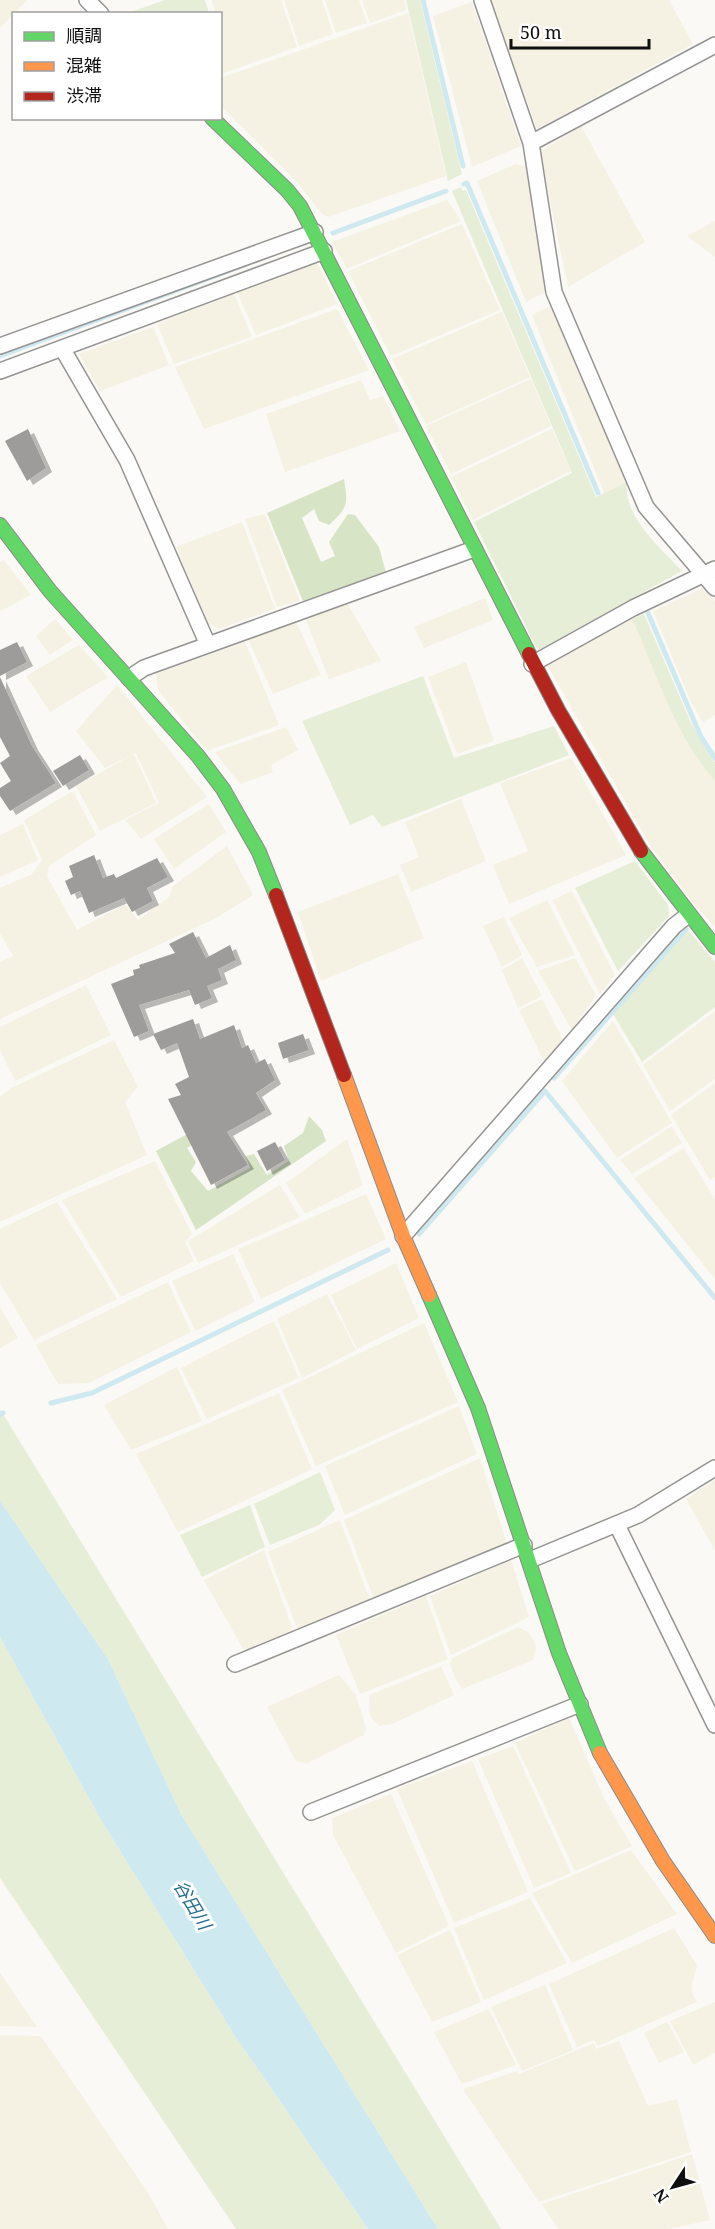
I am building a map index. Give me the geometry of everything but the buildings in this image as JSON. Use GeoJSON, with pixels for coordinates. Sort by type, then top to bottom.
{"type":"FeatureCollection","features":[{"type":"Feature","properties":{"kind":"street"},"geometry":{"type":"LineString","coordinates":[[87,0],[99,12]]}},
{"type":"Feature","properties":{"kind":"street"},"geometry":{"type":"LineString","coordinates":[[482,0],[531,143],[554,292],[646,507],[709,572],[715,588]]}},
{"type":"Feature","properties":{"kind":"street"},"geometry":{"type":"LineString","coordinates":[[531,143],[715,45]]}},
{"type":"Feature","properties":{"kind":"street"},"geometry":{"type":"LineString","coordinates":[[214,120],[287,190],[315,232],[532,664],[642,854],[715,947]]}},
{"type":"Feature","properties":{"kind":"street"},"geometry":{"type":"LineString","coordinates":[[0,346],[315,232]]}},
{"type":"Feature","properties":{"kind":"street"},"geometry":{"type":"LineString","coordinates":[[0,371],[324,251]]}},
{"type":"Feature","properties":{"kind":"street"},"geometry":{"type":"LineString","coordinates":[[62,348],[127,460],[208,645]]}},
{"type":"Feature","properties":{"kind":"street"},"geometry":{"type":"LineString","coordinates":[[0,525],[50,591],[204,765],[223,789],[259,852],[308,976],[403,1236],[478,1408],[559,1653],[603,1760],[663,1861],[715,1935]]}},
{"type":"Feature","properties":{"kind":"street"},"geometry":{"type":"LineString","coordinates":[[129,678],[144,668],[474,549]]}},
{"type":"Feature","properties":{"kind":"street"},"geometry":{"type":"LineString","coordinates":[[532,664],[633,608],[709,572]]}},
{"type":"Feature","properties":{"kind":"street"},"geometry":{"type":"LineString","coordinates":[[403,1236],[674,926],[688,915]]}},
{"type":"Feature","properties":{"kind":"street"},"geometry":{"type":"LineString","coordinates":[[530,1560],[617,1525],[715,1468]]}},
{"type":"Feature","properties":{"kind":"street"},"geometry":{"type":"LineString","coordinates":[[617,1525],[715,1725]]}},
{"type":"Feature","properties":{"kind":"street"},"geometry":{"type":"LineString","coordinates":[[235,1664],[524,1545]]}},
{"type":"Feature","properties":{"kind":"street"},"geometry":{"type":"LineString","coordinates":[[311,1812],[580,1704]]}},
{"type":"Feature","properties":{"kind":"shaded area"},"geometry":{"type":"Polygon","coordinates":[[[0,0],[27,0],[15,12],[12,12],[12,16],[0,28],[0,0]]]}},
{"type":"Feature","properties":{"kind":"shaded area"},"geometry":{"type":"Polygon","coordinates":[[[211,0],[281,0],[297,47],[222,74],[222,12],[216,12],[211,0]]]}},
{"type":"Feature","properties":{"kind":"shaded area"},"geometry":{"type":"Polygon","coordinates":[[[284,0],[322,0],[333,34],[299,46],[284,0]]]}},
{"type":"Feature","properties":{"kind":"shaded area"},"geometry":{"type":"Polygon","coordinates":[[[325,0],[359,0],[367,23],[336,33],[325,0]]]}},
{"type":"Feature","properties":{"kind":"shaded area"},"geometry":{"type":"Polygon","coordinates":[[[362,0],[404,0],[406,10],[370,23],[362,0]]]}},
{"type":"Feature","properties":{"kind":"shaded area"},"geometry":{"type":"Polygon","coordinates":[[[490,0],[669,0],[693,44],[537,129],[490,0]]]}},
{"type":"Feature","properties":{"kind":"shaded area"},"geometry":{"type":"Polygon","coordinates":[[[472,2],[521,146],[472,167],[433,16],[472,2]]]}},
{"type":"Feature","properties":{"kind":"shaded area"},"geometry":{"type":"Polygon","coordinates":[[[408,13],[446,176],[328,217],[321,213],[299,184],[222,107],[222,78],[408,13]]]}},
{"type":"Feature","properties":{"kind":"shaded area"},"geometry":{"type":"Polygon","coordinates":[[[581,126],[645,242],[568,287],[540,152],[581,126]]]}},
{"type":"Feature","properties":{"kind":"shaded area"},"geometry":{"type":"Polygon","coordinates":[[[516,164],[526,167],[546,292],[526,302],[477,181],[516,164]]]}},
{"type":"Feature","properties":{"kind":"shaded area"},"geometry":{"type":"Polygon","coordinates":[[[447,200],[461,221],[347,269],[332,242],[447,200]]]}},
{"type":"Feature","properties":{"kind":"shaded area"},"geometry":{"type":"Polygon","coordinates":[[[715,221],[715,257],[687,236],[715,221]]]}},
{"type":"Feature","properties":{"kind":"shaded area"},"geometry":{"type":"Polygon","coordinates":[[[462,224],[500,310],[391,356],[348,271],[462,224]]]}},
{"type":"Feature","properties":{"kind":"shaded area"},"geometry":{"type":"Polygon","coordinates":[[[317,262],[337,304],[256,335],[237,292],[317,262]]]}},
{"type":"Feature","properties":{"kind":"shaded area"},"geometry":{"type":"Polygon","coordinates":[[[234,294],[252,337],[174,364],[157,324],[234,294]]]}},
{"type":"Feature","properties":{"kind":"shaded area"},"geometry":{"type":"Polygon","coordinates":[[[553,305],[627,482],[604,493],[532,315],[553,305]]]}},
{"type":"Feature","properties":{"kind":"shaded area"},"geometry":{"type":"Polygon","coordinates":[[[337,309],[369,370],[204,429],[175,367],[337,309]]]}},
{"type":"Feature","properties":{"kind":"shaded area"},"geometry":{"type":"Polygon","coordinates":[[[502,312],[530,377],[426,424],[392,359],[502,312]]]}},
{"type":"Feature","properties":{"kind":"shaded area"},"geometry":{"type":"Polygon","coordinates":[[[153,327],[169,365],[100,391],[79,354],[153,327]]]}},
{"type":"Feature","properties":{"kind":"shaded area"},"geometry":{"type":"Polygon","coordinates":[[[531,379],[551,426],[451,474],[426,426],[531,379]]]}},
{"type":"Feature","properties":{"kind":"shaded area"},"geometry":{"type":"Polygon","coordinates":[[[361,380],[370,400],[383,396],[400,431],[285,472],[266,414],[361,380]]]}},
{"type":"Feature","properties":{"kind":"shaded area"},"geometry":{"type":"Polygon","coordinates":[[[552,429],[571,471],[473,520],[451,477],[552,429]]]}},
{"type":"Feature","properties":{"kind":"shaded area"},"geometry":{"type":"Polygon","coordinates":[[[265,514],[300,601],[277,607],[245,519],[265,514]]]}},
{"type":"Feature","properties":{"kind":"shaded area"},"geometry":{"type":"Polygon","coordinates":[[[242,522],[275,609],[219,629],[209,624],[176,547],[242,522]]]}},
{"type":"Feature","properties":{"kind":"shaded area"},"geometry":{"type":"Polygon","coordinates":[[[4,560],[31,595],[0,611],[0,562],[4,560]]]}},
{"type":"Feature","properties":{"kind":"shaded area"},"geometry":{"type":"Polygon","coordinates":[[[703,588],[715,601],[715,715],[703,722],[691,702],[653,611],[703,588]]]}},
{"type":"Feature","properties":{"kind":"shaded area"},"geometry":{"type":"Polygon","coordinates":[[[485,598],[493,620],[424,648],[414,627],[485,598]]]}},
{"type":"Feature","properties":{"kind":"shaded area"},"geometry":{"type":"Polygon","coordinates":[[[346,601],[381,661],[329,679],[304,615],[346,601]]]}},
{"type":"Feature","properties":{"kind":"shaded area"},"geometry":{"type":"Polygon","coordinates":[[[55,619],[73,640],[50,655],[36,636],[55,619]]]}},
{"type":"Feature","properties":{"kind":"shaded area"},"geometry":{"type":"Polygon","coordinates":[[[632,619],[678,723],[699,761],[715,781],[715,927],[693,903],[651,847],[546,663],[632,619]]]}},
{"type":"Feature","properties":{"kind":"shaded area"},"geometry":{"type":"Polygon","coordinates":[[[296,622],[321,675],[273,694],[248,639],[296,622]]]}},
{"type":"Feature","properties":{"kind":"shaded area"},"geometry":{"type":"Polygon","coordinates":[[[245,642],[279,725],[207,751],[158,690],[156,674],[245,642]]]}},
{"type":"Feature","properties":{"kind":"shaded area"},"geometry":{"type":"Polygon","coordinates":[[[79,645],[108,677],[50,712],[26,676],[79,645]]]}},
{"type":"Feature","properties":{"kind":"shaded area"},"geometry":{"type":"Polygon","coordinates":[[[466,662],[494,741],[457,754],[428,677],[466,662]]]}},
{"type":"Feature","properties":{"kind":"shaded area"},"geometry":{"type":"Polygon","coordinates":[[[117,685],[207,797],[141,839],[125,820],[159,803],[136,753],[105,768],[76,731],[117,685]]]}},
{"type":"Feature","properties":{"kind":"shaded area"},"geometry":{"type":"Polygon","coordinates":[[[286,727],[298,750],[271,765],[273,772],[240,784],[215,752],[286,727]]]}},
{"type":"Feature","properties":{"kind":"shaded area"},"geometry":{"type":"Polygon","coordinates":[[[134,754],[156,803],[100,831],[76,786],[134,754]]]}},
{"type":"Feature","properties":{"kind":"shaded area"},"geometry":{"type":"Polygon","coordinates":[[[571,758],[626,855],[509,904],[493,865],[528,851],[500,783],[571,758]]]}},
{"type":"Feature","properties":{"kind":"shaded area"},"geometry":{"type":"Polygon","coordinates":[[[73,791],[96,835],[49,866],[47,876],[77,930],[125,904],[138,920],[169,897],[172,887],[227,846],[253,895],[216,918],[0,1019],[0,962],[13,956],[0,933],[0,888],[32,874],[42,860],[24,820],[73,791]]]}},
{"type":"Feature","properties":{"kind":"shaded area"},"geometry":{"type":"Polygon","coordinates":[[[461,799],[486,861],[411,892],[400,865],[419,857],[405,822],[461,799]]]}},
{"type":"Feature","properties":{"kind":"shaded area"},"geometry":{"type":"Polygon","coordinates":[[[209,804],[226,832],[174,869],[154,839],[209,804]]]}},
{"type":"Feature","properties":{"kind":"shaded area"},"geometry":{"type":"Polygon","coordinates":[[[23,824],[38,860],[0,877],[0,835],[23,824]]]}},
{"type":"Feature","properties":{"kind":"shaded area"},"geometry":{"type":"Polygon","coordinates":[[[398,874],[424,938],[321,981],[298,912],[398,874]]]}},
{"type":"Feature","properties":{"kind":"shaded area"},"geometry":{"type":"Polygon","coordinates":[[[572,891],[615,975],[600,994],[552,900],[572,891]]]}},
{"type":"Feature","properties":{"kind":"shaded area"},"geometry":{"type":"Polygon","coordinates":[[[547,900],[575,955],[537,967],[509,918],[547,900]]]}},
{"type":"Feature","properties":{"kind":"shaded area"},"geometry":{"type":"Polygon","coordinates":[[[504,917],[522,955],[502,967],[483,926],[504,917]]]}},
{"type":"Feature","properties":{"kind":"shaded area"},"geometry":{"type":"Polygon","coordinates":[[[522,958],[542,996],[518,1008],[502,970],[522,958]]]}},
{"type":"Feature","properties":{"kind":"shaded area"},"geometry":{"type":"Polygon","coordinates":[[[575,958],[596,995],[572,1030],[538,971],[575,958]]]}},
{"type":"Feature","properties":{"kind":"shaded area"},"geometry":{"type":"Polygon","coordinates":[[[86,985],[111,1035],[15,1081],[0,1050],[0,1027],[86,985]]]}},
{"type":"Feature","properties":{"kind":"shaded area"},"geometry":{"type":"Polygon","coordinates":[[[542,999],[563,1039],[545,1063],[519,1010],[542,999]]]}},
{"type":"Feature","properties":{"kind":"shaded area"},"geometry":{"type":"Polygon","coordinates":[[[715,1011],[715,1079],[670,1111],[643,1065],[715,1011]]]}},
{"type":"Feature","properties":{"kind":"shaded area"},"geometry":{"type":"Polygon","coordinates":[[[613,1021],[672,1123],[617,1158],[562,1081],[613,1021]]]}},
{"type":"Feature","properties":{"kind":"shaded area"},"geometry":{"type":"Polygon","coordinates":[[[114,1040],[138,1087],[125,1102],[147,1155],[0,1222],[0,1097],[11,1088],[114,1040]]]}},
{"type":"Feature","properties":{"kind":"shaded area"},"geometry":{"type":"Polygon","coordinates":[[[715,1083],[715,1177],[710,1180],[671,1115],[715,1083]]]}},
{"type":"Feature","properties":{"kind":"shaded area"},"geometry":{"type":"Polygon","coordinates":[[[672,1126],[682,1143],[632,1174],[620,1160],[672,1126]]]}},
{"type":"Feature","properties":{"kind":"shaded area"},"geometry":{"type":"Polygon","coordinates":[[[347,1139],[363,1185],[305,1214],[286,1183],[347,1139]]]}},
{"type":"Feature","properties":{"kind":"shaded area"},"geometry":{"type":"Polygon","coordinates":[[[684,1148],[715,1200],[715,1279],[634,1178],[684,1148]]]}},
{"type":"Feature","properties":{"kind":"shaded area"},"geometry":{"type":"Polygon","coordinates":[[[155,1161],[192,1234],[185,1242],[194,1261],[121,1297],[62,1200],[155,1161]]]}},
{"type":"Feature","properties":{"kind":"shaded area"},"geometry":{"type":"Polygon","coordinates":[[[280,1185],[300,1217],[198,1263],[188,1241],[280,1185]]]}},
{"type":"Feature","properties":{"kind":"shaded area"},"geometry":{"type":"Polygon","coordinates":[[[366,1194],[386,1239],[261,1299],[238,1249],[366,1194]]]}},
{"type":"Feature","properties":{"kind":"shaded area"},"geometry":{"type":"Polygon","coordinates":[[[57,1202],[117,1299],[34,1340],[0,1283],[0,1229],[57,1202]]]}},
{"type":"Feature","properties":{"kind":"shaded area"},"geometry":{"type":"Polygon","coordinates":[[[233,1254],[255,1302],[195,1331],[172,1281],[233,1254]]]}},
{"type":"Feature","properties":{"kind":"shaded area"},"geometry":{"type":"Polygon","coordinates":[[[396,1263],[419,1318],[357,1349],[331,1295],[396,1263]]]}},
{"type":"Feature","properties":{"kind":"shaded area"},"geometry":{"type":"Polygon","coordinates":[[[168,1282],[191,1332],[89,1383],[58,1384],[36,1345],[168,1282]]]}},
{"type":"Feature","properties":{"kind":"shaded area"},"geometry":{"type":"Polygon","coordinates":[[[327,1294],[356,1350],[302,1378],[277,1319],[327,1294]]]}},
{"type":"Feature","properties":{"kind":"shaded area"},"geometry":{"type":"Polygon","coordinates":[[[0,1307],[18,1338],[0,1348],[0,1307]]]}},
{"type":"Feature","properties":{"kind":"shaded area"},"geometry":{"type":"Polygon","coordinates":[[[274,1321],[299,1378],[207,1419],[181,1368],[274,1321]]]}},
{"type":"Feature","properties":{"kind":"shaded area"},"geometry":{"type":"Polygon","coordinates":[[[424,1323],[458,1402],[316,1466],[282,1390],[424,1323]]]}},
{"type":"Feature","properties":{"kind":"shaded area"},"geometry":{"type":"Polygon","coordinates":[[[177,1367],[202,1421],[131,1450],[104,1405],[177,1367]]]}},
{"type":"Feature","properties":{"kind":"shaded area"},"geometry":{"type":"Polygon","coordinates":[[[279,1393],[312,1469],[178,1532],[136,1454],[279,1393]]]}},
{"type":"Feature","properties":{"kind":"shaded area"},"geometry":{"type":"Polygon","coordinates":[[[459,1406],[477,1454],[345,1515],[325,1466],[459,1406]]]}},
{"type":"Feature","properties":{"kind":"shaded area"},"geometry":{"type":"Polygon","coordinates":[[[480,1458],[507,1544],[374,1599],[344,1520],[480,1458]]]}},
{"type":"Feature","properties":{"kind":"shaded area"},"geometry":{"type":"Polygon","coordinates":[[[715,1480],[715,1551],[686,1499],[715,1480]]]}},
{"type":"Feature","properties":{"kind":"shaded area"},"geometry":{"type":"Polygon","coordinates":[[[340,1520],[370,1600],[298,1631],[268,1552],[340,1520]]]}},
{"type":"Feature","properties":{"kind":"shaded area"},"geometry":{"type":"Polygon","coordinates":[[[264,1550],[293,1630],[257,1647],[243,1649],[204,1580],[264,1550]]]}},
{"type":"Feature","properties":{"kind":"shaded area"},"geometry":{"type":"Polygon","coordinates":[[[511,1560],[529,1617],[451,1655],[430,1596],[511,1560]]]}},
{"type":"Feature","properties":{"kind":"shaded area"},"geometry":{"type":"Polygon","coordinates":[[[426,1596],[448,1659],[360,1694],[336,1635],[426,1596]]]}},
{"type":"Feature","properties":{"kind":"shaded area"},"geometry":{"type":"Polygon","coordinates":[[[518,1627],[528,1632],[534,1641],[536,1649],[533,1660],[462,1689],[450,1664],[452,1658],[518,1627]]]}},
{"type":"Feature","properties":{"kind":"shaded area"},"geometry":{"type":"Polygon","coordinates":[[[441,1666],[454,1695],[392,1724],[379,1726],[374,1721],[370,1715],[369,1695],[441,1666]]]}},
{"type":"Feature","properties":{"kind":"shaded area"},"geometry":{"type":"Polygon","coordinates":[[[339,1675],[356,1695],[366,1728],[364,1735],[308,1763],[296,1761],[267,1707],[339,1675]]]}},
{"type":"Feature","properties":{"kind":"shaded area"},"geometry":{"type":"Polygon","coordinates":[[[569,1718],[604,1798],[632,1846],[575,1871],[515,1743],[569,1718]]]}},
{"type":"Feature","properties":{"kind":"shaded area"},"geometry":{"type":"Polygon","coordinates":[[[513,1746],[571,1873],[534,1888],[478,1759],[513,1746]]]}},
{"type":"Feature","properties":{"kind":"shaded area"},"geometry":{"type":"Polygon","coordinates":[[[472,1761],[528,1892],[454,1923],[397,1789],[472,1761]]]}},
{"type":"Feature","properties":{"kind":"shaded area"},"geometry":{"type":"Polygon","coordinates":[[[391,1794],[449,1926],[396,1953],[333,1835],[332,1818],[391,1794]]]}},
{"type":"Feature","properties":{"kind":"shaded area"},"geometry":{"type":"Polygon","coordinates":[[[631,1850],[677,1914],[572,1963],[532,1893],[631,1850]]]}},
{"type":"Feature","properties":{"kind":"shaded area"},"geometry":{"type":"Polygon","coordinates":[[[530,1898],[567,1963],[484,2000],[454,1928],[530,1898]]]}},
{"type":"Feature","properties":{"kind":"shaded area"},"geometry":{"type":"Polygon","coordinates":[[[674,1928],[697,1965],[692,1993],[697,2002],[598,2046],[594,2040],[577,2047],[549,1984],[674,1928]]]}},
{"type":"Feature","properties":{"kind":"shaded area"},"geometry":{"type":"Polygon","coordinates":[[[450,1930],[481,2002],[432,2022],[397,1955],[450,1930]]]}},
{"type":"Feature","properties":{"kind":"shaded area"},"geometry":{"type":"Polygon","coordinates":[[[0,1973],[37,2027],[0,2026],[0,1973]]]}},
{"type":"Feature","properties":{"kind":"shaded area"},"geometry":{"type":"Polygon","coordinates":[[[545,1985],[573,2050],[522,2071],[491,2007],[545,1985]]]}},
{"type":"Feature","properties":{"kind":"shaded area"},"geometry":{"type":"Polygon","coordinates":[[[715,2002],[715,2053],[693,2065],[670,2021],[715,2002]]]}},
{"type":"Feature","properties":{"kind":"shaded area"},"geometry":{"type":"Polygon","coordinates":[[[489,2009],[516,2065],[462,2084],[434,2032],[489,2009]]]}},
{"type":"Feature","properties":{"kind":"shaded area"},"geometry":{"type":"Polygon","coordinates":[[[667,2022],[684,2052],[659,2063],[644,2033],[667,2022]]]}},
{"type":"Feature","properties":{"kind":"shaded area"},"geometry":{"type":"Polygon","coordinates":[[[0,2035],[41,2036],[147,2191],[168,2229],[0,2229],[0,2035]]]}},
{"type":"Feature","properties":{"kind":"shaded area"},"geometry":{"type":"Polygon","coordinates":[[[619,2041],[648,2106],[677,2099],[691,2152],[539,2202],[463,2089],[517,2071],[519,2074],[594,2043],[596,2049],[619,2041]]]}},
{"type":"Feature","properties":{"kind":"shaded area"},"geometry":{"type":"Polygon","coordinates":[[[692,2154],[710,2220],[669,2229],[558,2229],[542,2204],[692,2154]]]}},
{"type":"Feature","properties":{"kind":"green space"},"geometry":{"type":"Polygon","coordinates":[[[165,0],[205,0],[209,12],[131,12],[165,0]]]}},
{"type":"Feature","properties":{"kind":"green space"},"geometry":{"type":"Polygon","coordinates":[[[406,0],[420,0],[462,174],[448,181],[406,0]]]}},
{"type":"Feature","properties":{"kind":"green space"},"geometry":{"type":"Polygon","coordinates":[[[461,187],[463,191],[466,190],[596,497],[627,482],[627,495],[637,519],[654,542],[682,571],[540,649],[536,647],[474,522],[572,473],[452,191],[461,187]]]}},
{"type":"Feature","properties":{"kind":"green space"},"geometry":{"type":"Polygon","coordinates":[[[344,479],[345,505],[329,525],[319,521],[314,509],[302,518],[321,562],[335,556],[329,542],[348,514],[355,515],[379,547],[386,573],[303,601],[267,513],[344,479]]]}},
{"type":"Feature","properties":{"kind":"green space"},"geometry":{"type":"Polygon","coordinates":[[[644,614],[691,723],[715,763],[715,781],[701,763],[678,724],[632,619],[644,614]]]}},
{"type":"Feature","properties":{"kind":"green space"},"geometry":{"type":"Polygon","coordinates":[[[423,676],[454,758],[554,726],[569,755],[382,827],[373,815],[350,825],[302,721],[423,676]]]}},
{"type":"Feature","properties":{"kind":"green space"},"geometry":{"type":"Polygon","coordinates":[[[635,861],[668,905],[669,916],[618,971],[575,888],[635,861]]]}},
{"type":"Feature","properties":{"kind":"green space"},"geometry":{"type":"Polygon","coordinates":[[[688,930],[715,962],[715,1007],[642,1062],[613,1014],[688,930]]]}},
{"type":"Feature","properties":{"kind":"green space"},"geometry":{"type":"Polygon","coordinates":[[[309,1116],[322,1130],[326,1141],[196,1230],[156,1151],[213,1120],[219,1129],[187,1148],[196,1162],[191,1171],[208,1191],[250,1168],[246,1156],[254,1154],[267,1175],[289,1161],[284,1146],[303,1133],[309,1116]]]}},
{"type":"Feature","properties":{"kind":"green space"},"geometry":{"type":"Polygon","coordinates":[[[0,1409],[501,2229],[438,2229],[181,1814],[108,1659],[0,1501],[0,1409]]]}},
{"type":"Feature","properties":{"kind":"green space"},"geometry":{"type":"Polygon","coordinates":[[[320,1472],[335,1510],[319,1525],[270,1545],[254,1504],[320,1472]]]}},
{"type":"Feature","properties":{"kind":"green space"},"geometry":{"type":"Polygon","coordinates":[[[250,1505],[265,1547],[202,1577],[180,1535],[250,1505]]]}},
{"type":"Feature","properties":{"kind":"green space"},"geometry":{"type":"Polygon","coordinates":[[[0,1637],[101,1820],[235,2036],[368,2229],[236,2229],[0,1878],[0,1637]]]}},
{"type":"Feature","properties":{"kind":"water","name":"谷田川"},"geometry":{"type":"Polygon","coordinates":[[[0,1501],[108,1659],[181,1814],[438,2229],[368,2229],[235,2036],[101,1820],[0,1637],[0,1501]]]}},
{"type":"Feature","properties":{"kind":"waterway"},"geometry":{"type":"LineString","coordinates":[[423,0],[463,166]]}},
{"type":"Feature","properties":{"kind":"waterway"},"geometry":{"type":"LineString","coordinates":[[464,184],[467,183],[598,493]]}},
{"type":"Feature","properties":{"kind":"waterway"},"geometry":{"type":"LineString","coordinates":[[333,233],[446,191]]}},
{"type":"Feature","properties":{"kind":"waterway"},"geometry":{"type":"LineString","coordinates":[[0,356],[247,264]]}},
{"type":"Feature","properties":{"kind":"waterway"},"geometry":{"type":"LineString","coordinates":[[648,613],[701,737],[715,758]]}},
{"type":"Feature","properties":{"kind":"waterway"},"geometry":{"type":"LineString","coordinates":[[554,1078],[686,929]]}},
{"type":"Feature","properties":{"kind":"waterway"},"geometry":{"type":"LineString","coordinates":[[419,1234],[545,1091],[715,1298]]}},
{"type":"Feature","properties":{"kind":"waterway"},"geometry":{"type":"LineString","coordinates":[[51,1403],[92,1393],[388,1250]]}},
{"type":"Feature","properties":{"kind":"traffic: fast"},"geometry":{"type":"LineString","coordinates":[[214,120],[287,190],[300,206],[529,654]]}},
{"type":"Feature","properties":{"kind":"traffic: fast"},"geometry":{"type":"LineString","coordinates":[[0,525],[50,591],[198,756],[223,789],[259,852],[276,895]]}},
{"type":"Feature","properties":{"kind":"traffic: fast"},"geometry":{"type":"LineString","coordinates":[[641,851],[715,947]]}},
{"type":"Feature","properties":{"kind":"traffic: fast"},"geometry":{"type":"LineString","coordinates":[[429,1295],[478,1408],[559,1653],[600,1753]]}},
{"type":"Feature","properties":{"kind":"traffic: slow"},"geometry":{"type":"LineString","coordinates":[[344,1075],[403,1236],[429,1295]]}},
{"type":"Feature","properties":{"kind":"traffic: slow"},"geometry":{"type":"LineString","coordinates":[[600,1753],[663,1861],[715,1936]]}},
{"type":"Feature","properties":{"kind":"traffic: jam"},"geometry":{"type":"LineString","coordinates":[[529,654],[558,710],[641,851]]}},
{"type":"Feature","properties":{"kind":"traffic: jam"},"geometry":{"type":"LineString","coordinates":[[276,895],[344,1075]]}}]}
